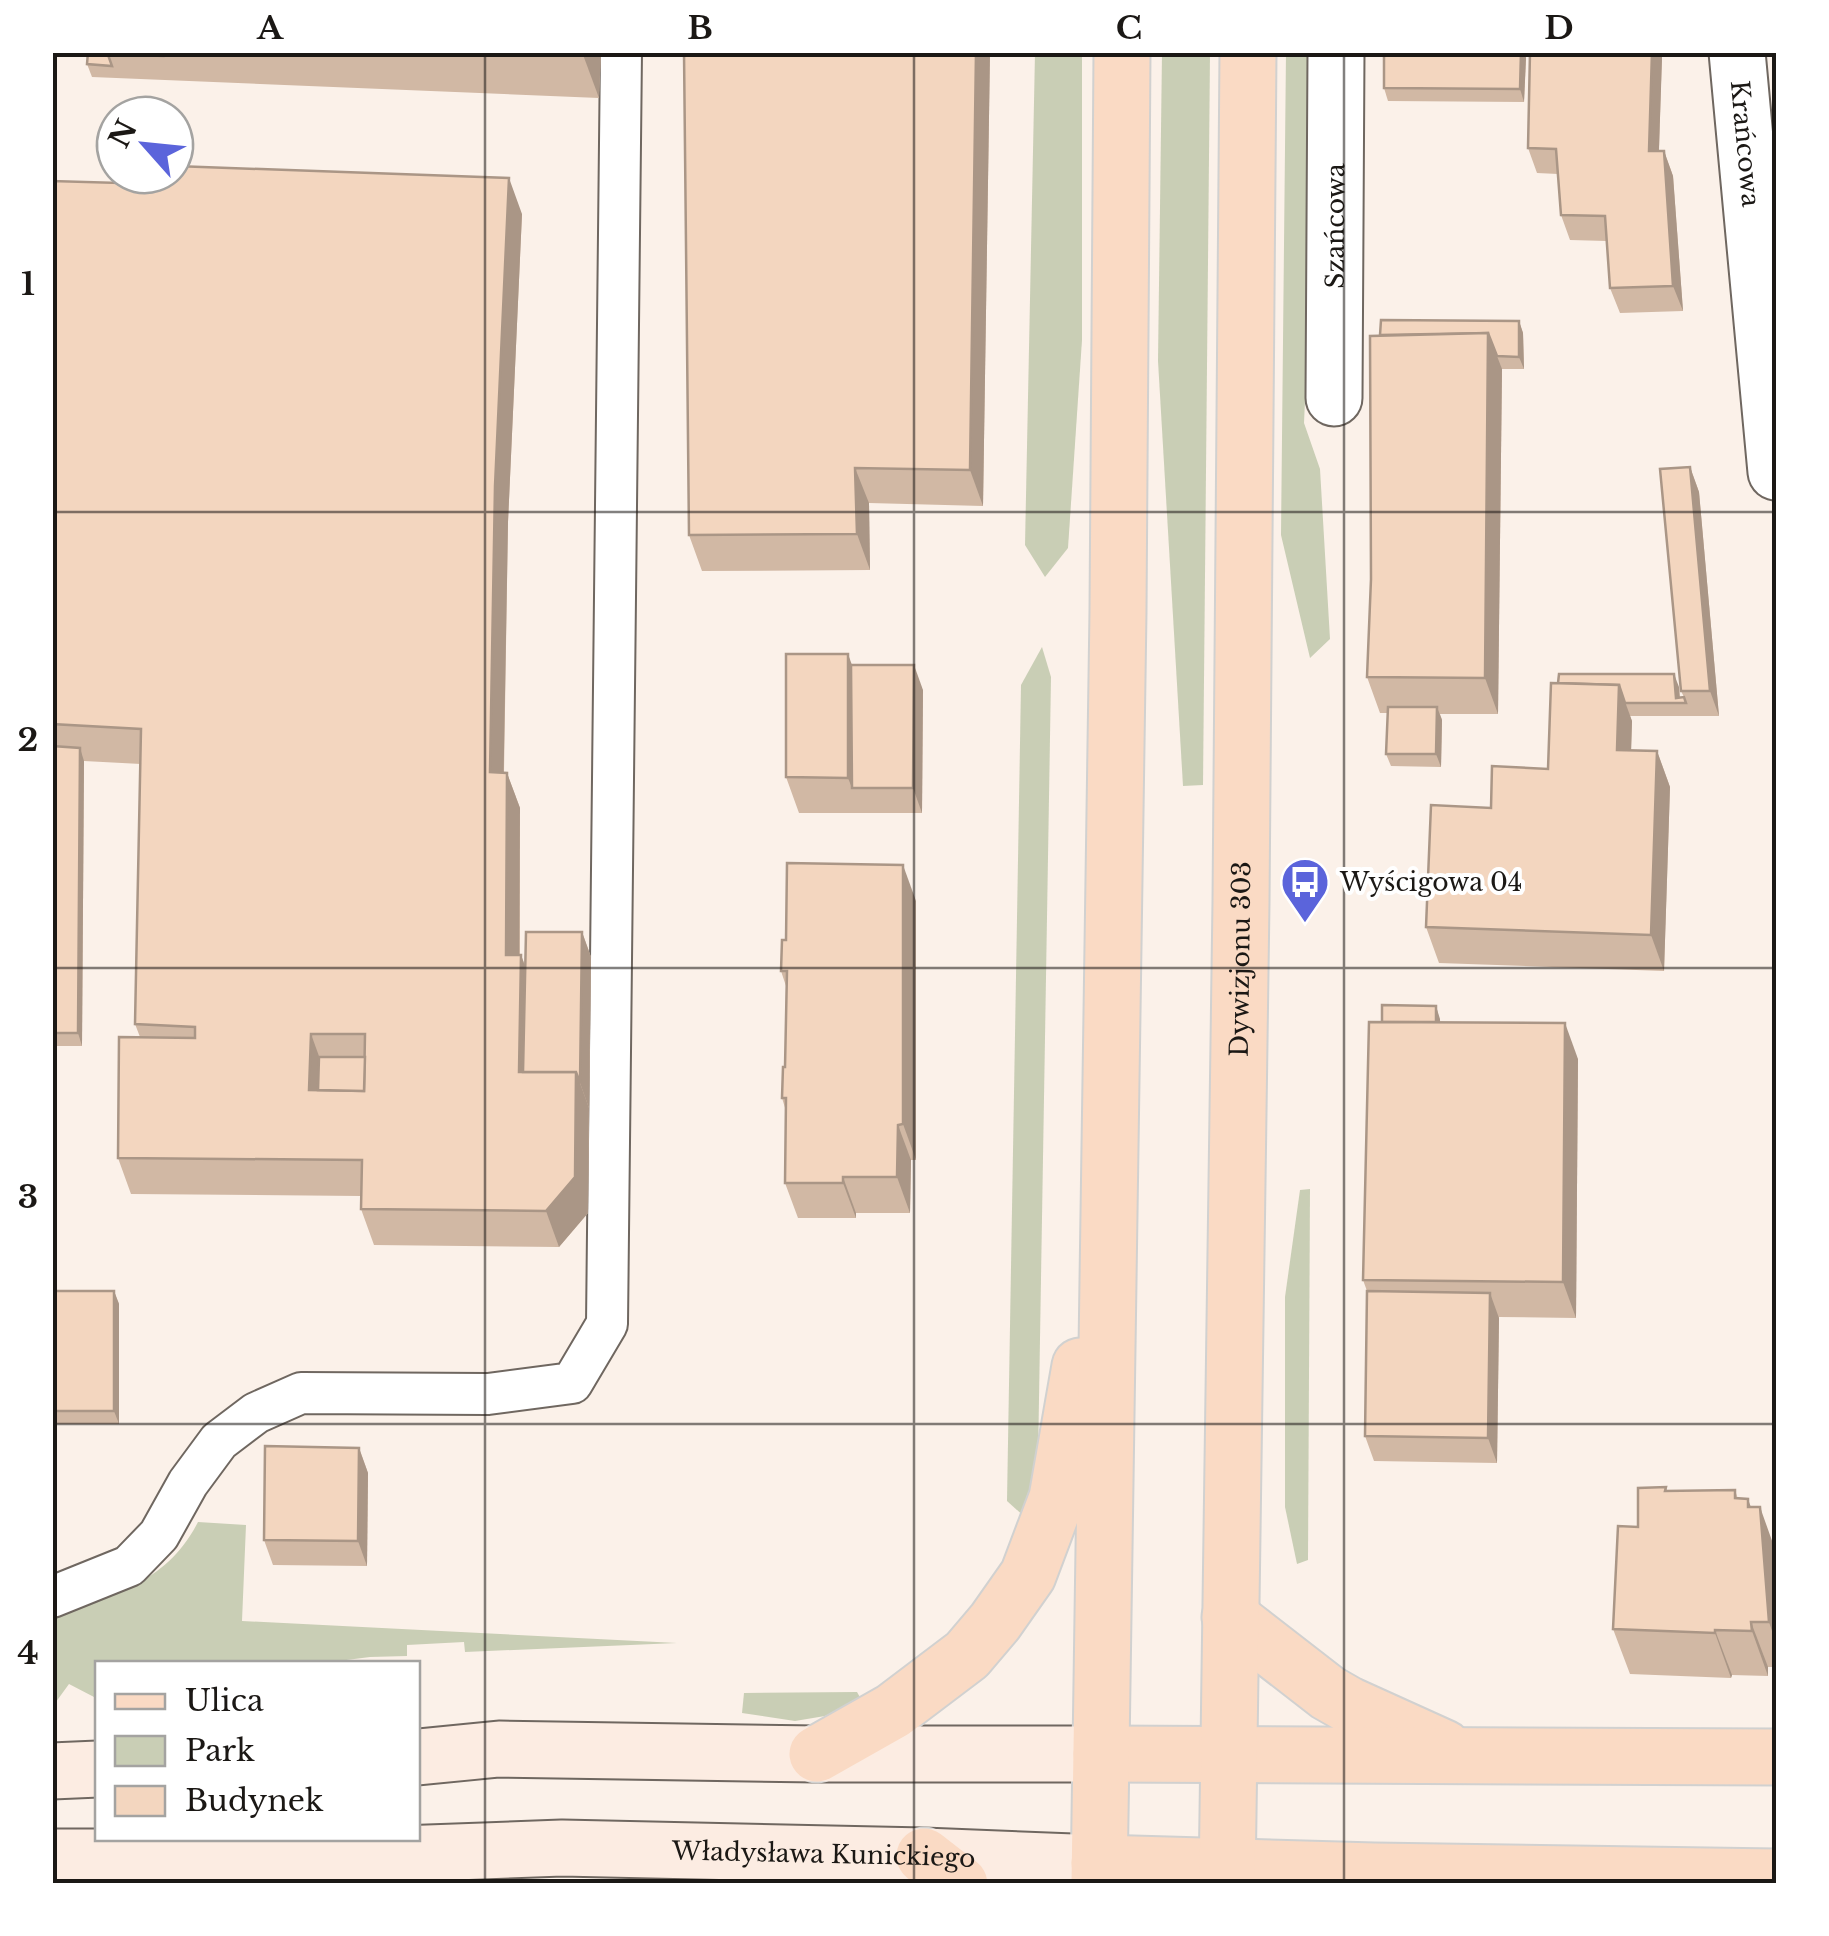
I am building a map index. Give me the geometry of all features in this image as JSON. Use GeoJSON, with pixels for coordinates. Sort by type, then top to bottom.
{"type":"FeatureCollection","features":[{"type":"Feature","properties":{"kind":"main road"},"geometry":{"type":"LineString","coordinates":[[1099,1873],[1122,52]]}},
{"type":"Feature","properties":{"kind":"main road","name":"Dywizjonu 303"},"geometry":{"type":"LineString","coordinates":[[1227,1875],[1248,52]]}},
{"type":"Feature","properties":{"kind":"main road"},"geometry":{"type":"LineString","coordinates":[[817,1754],[893,1712],[967,1654],[1028,1574],[1057,1498],[1110,1196]]}},
{"type":"Feature","properties":{"kind":"main road"},"geometry":{"type":"LineString","coordinates":[[1230,1618],[1349,1705],[1457,1754]]}},
{"type":"Feature","properties":{"kind":"main road"},"geometry":{"type":"LineString","coordinates":[[420,1757],[498,1749],[817,1754],[1776,1757]]}},
{"type":"Feature","properties":{"kind":"main road"},"geometry":{"type":"LineString","coordinates":[[52,1770],[95,1769]]}},
{"type":"Feature","properties":{"kind":"main road","name":"Władysława Kunickiego"},"geometry":{"type":"LineString","coordinates":[[52,1857],[316,1870],[562,1848],[942,1870],[1598,1879],[1776,1877]]}},
{"type":"Feature","properties":{"kind":"street","name":"Szańcowa"},"geometry":{"type":"LineString","coordinates":[[1334,398],[1336,52]]}},
{"type":"Feature","properties":{"kind":"street","name":"Krańcowa"},"geometry":{"type":"LineString","coordinates":[[1737,52],[1764,196],[1776,472]]}},
{"type":"Feature","properties":{"kind":"lane"},"geometry":{"type":"LineString","coordinates":[[52,1597],[130,1566],[159,1535],[188,1482],[219,1441],[256,1412],[301,1393],[488,1394],[572,1383],[607,1324],[621,52]]}},
{"type":"Feature","properties":{"kind":"green space"},"geometry":{"type":"Polygon","coordinates":[[[1286,52],[1309,53],[1311,267],[1304,423],[1320,469],[1330,639],[1310,658],[1281,535],[1286,52]]]}},
{"type":"Feature","properties":{"kind":"green space"},"geometry":{"type":"Polygon","coordinates":[[[1035,53],[1082,53],[1082,340],[1068,548],[1045,577],[1025,545],[1035,53]]]}},
{"type":"Feature","properties":{"kind":"green space"},"geometry":{"type":"Polygon","coordinates":[[[1162,53],[1210,53],[1203,785],[1183,786],[1158,361],[1162,53]]]}},
{"type":"Feature","properties":{"kind":"green space"},"geometry":{"type":"Polygon","coordinates":[[[1042,647],[1051,677],[1038,1459],[1027,1519],[1007,1501],[1021,685],[1042,647]]]}},
{"type":"Feature","properties":{"kind":"green space"},"geometry":{"type":"Polygon","coordinates":[[[1310,1189],[1308,1560],[1297,1564],[1285,1507],[1285,1297],[1300,1190],[1310,1189]]]}},
{"type":"Feature","properties":{"kind":"green space"},"geometry":{"type":"Polygon","coordinates":[[[198,1522],[246,1525],[242,1621],[677,1643],[465,1652],[464,1642],[407,1645],[407,1656],[339,1661],[95,1661],[95,1696],[69,1684],[53,1706],[53,1616],[136,1584],[170,1560],[198,1522]]]}},
{"type":"Feature","properties":{"kind":"green space"},"geometry":{"type":"Polygon","coordinates":[[[857,1692],[861,1699],[825,1716],[795,1721],[742,1713],[744,1693],[857,1692]]]}},
{"type":"Feature","properties":{"kind":"building"},"geometry":{"type":"Polygon","coordinates":[[[88,52],[107,52],[112,66],[87,64],[88,52]]]}},
{"type":"Feature","properties":{"kind":"building"},"geometry":{"type":"Polygon","coordinates":[[[162,52],[163,56],[107,54],[162,52]]]}},
{"type":"Feature","properties":{"kind":"building"},"geometry":{"type":"Polygon","coordinates":[[[684,52],[976,52],[970,470],[855,468],[857,534],[689,535],[684,52]]]}},
{"type":"Feature","properties":{"kind":"building"},"geometry":{"type":"Polygon","coordinates":[[[1384,52],[1521,52],[1520,89],[1384,88],[1384,52]]]}},
{"type":"Feature","properties":{"kind":"building"},"geometry":{"type":"Polygon","coordinates":[[[1530,52],[1652,52],[1649,151],[1664,151],[1673,286],[1610,288],[1605,216],[1561,215],[1556,149],[1528,148],[1530,52]]]}},
{"type":"Feature","properties":{"kind":"building"},"geometry":{"type":"Polygon","coordinates":[[[195,167],[509,178],[495,486],[490,772],[507,773],[506,955],[521,955],[519,1072],[576,1072],[575,1177],[546,1211],[361,1209],[362,1160],[118,1158],[119,1037],[195,1038],[195,1027],[135,1024],[141,729],[52,724],[52,181],[95,182],[95,195],[195,195],[195,167]],[[311,1034],[309,1090],[364,1091],[365,1034],[311,1034]]]}},
{"type":"Feature","properties":{"kind":"building"},"geometry":{"type":"Polygon","coordinates":[[[1381,320],[1519,321],[1519,357],[1497,356],[1488,333],[1380,335],[1381,320]]]}},
{"type":"Feature","properties":{"kind":"building"},"geometry":{"type":"Polygon","coordinates":[[[1488,333],[1485,678],[1367,677],[1371,579],[1370,336],[1488,333]]]}},
{"type":"Feature","properties":{"kind":"building"},"geometry":{"type":"Polygon","coordinates":[[[1690,467],[1710,691],[1681,691],[1660,469],[1690,467]]]}},
{"type":"Feature","properties":{"kind":"building"},"geometry":{"type":"Polygon","coordinates":[[[786,654],[848,654],[848,778],[786,777],[786,654]]]}},
{"type":"Feature","properties":{"kind":"building"},"geometry":{"type":"Polygon","coordinates":[[[851,665],[914,665],[913,788],[852,788],[851,665]]]}},
{"type":"Feature","properties":{"kind":"building"},"geometry":{"type":"Polygon","coordinates":[[[1559,674],[1674,674],[1676,698],[1684,697],[1686,703],[1625,703],[1619,685],[1558,683],[1559,674]]]}},
{"type":"Feature","properties":{"kind":"building"},"geometry":{"type":"Polygon","coordinates":[[[1551,683],[1619,685],[1617,750],[1657,751],[1651,935],[1426,927],[1431,805],[1491,808],[1492,766],[1548,769],[1551,683]]]}},
{"type":"Feature","properties":{"kind":"building"},"geometry":{"type":"Polygon","coordinates":[[[1388,707],[1437,707],[1436,754],[1386,754],[1388,707]]]}},
{"type":"Feature","properties":{"kind":"building"},"geometry":{"type":"Polygon","coordinates":[[[52,746],[80,748],[78,1033],[52,1033],[52,746]]]}},
{"type":"Feature","properties":{"kind":"building"},"geometry":{"type":"Polygon","coordinates":[[[787,863],[903,865],[903,1124],[898,1125],[897,1177],[843,1177],[843,1183],[785,1183],[786,1098],[782,1098],[787,971],[781,971],[782,940],[786,940],[787,863]]]}},
{"type":"Feature","properties":{"kind":"building"},"geometry":{"type":"Polygon","coordinates":[[[526,932],[582,932],[580,1083],[576,1072],[523,1072],[526,932]]]}},
{"type":"Feature","properties":{"kind":"building"},"geometry":{"type":"Polygon","coordinates":[[[1382,1005],[1436,1006],[1436,1022],[1382,1022],[1382,1005]]]}},
{"type":"Feature","properties":{"kind":"building"},"geometry":{"type":"Polygon","coordinates":[[[1369,1022],[1565,1023],[1563,1282],[1363,1280],[1369,1022]]]}},
{"type":"Feature","properties":{"kind":"building"},"geometry":{"type":"Polygon","coordinates":[[[319,1057],[365,1057],[364,1091],[318,1090],[319,1057]]]}},
{"type":"Feature","properties":{"kind":"building"},"geometry":{"type":"Polygon","coordinates":[[[52,1291],[114,1291],[114,1411],[52,1411],[52,1291]]]}},
{"type":"Feature","properties":{"kind":"building"},"geometry":{"type":"Polygon","coordinates":[[[1367,1291],[1490,1293],[1488,1438],[1365,1436],[1367,1291]]]}},
{"type":"Feature","properties":{"kind":"building"},"geometry":{"type":"Polygon","coordinates":[[[265,1446],[359,1448],[358,1541],[264,1540],[265,1446]]]}},
{"type":"Feature","properties":{"kind":"building"},"geometry":{"type":"Polygon","coordinates":[[[1666,1487],[1665,1491],[1735,1490],[1735,1498],[1748,1499],[1748,1507],[1760,1507],[1769,1622],[1751,1622],[1752,1631],[1715,1633],[1613,1629],[1618,1526],[1638,1527],[1638,1488],[1666,1487]]]}},
{"type":"Feature","properties":{"kind":"place","name":"Wyścigowa 04"},"geometry":{"type":"Point","coordinates":[1305,924]}}]}
